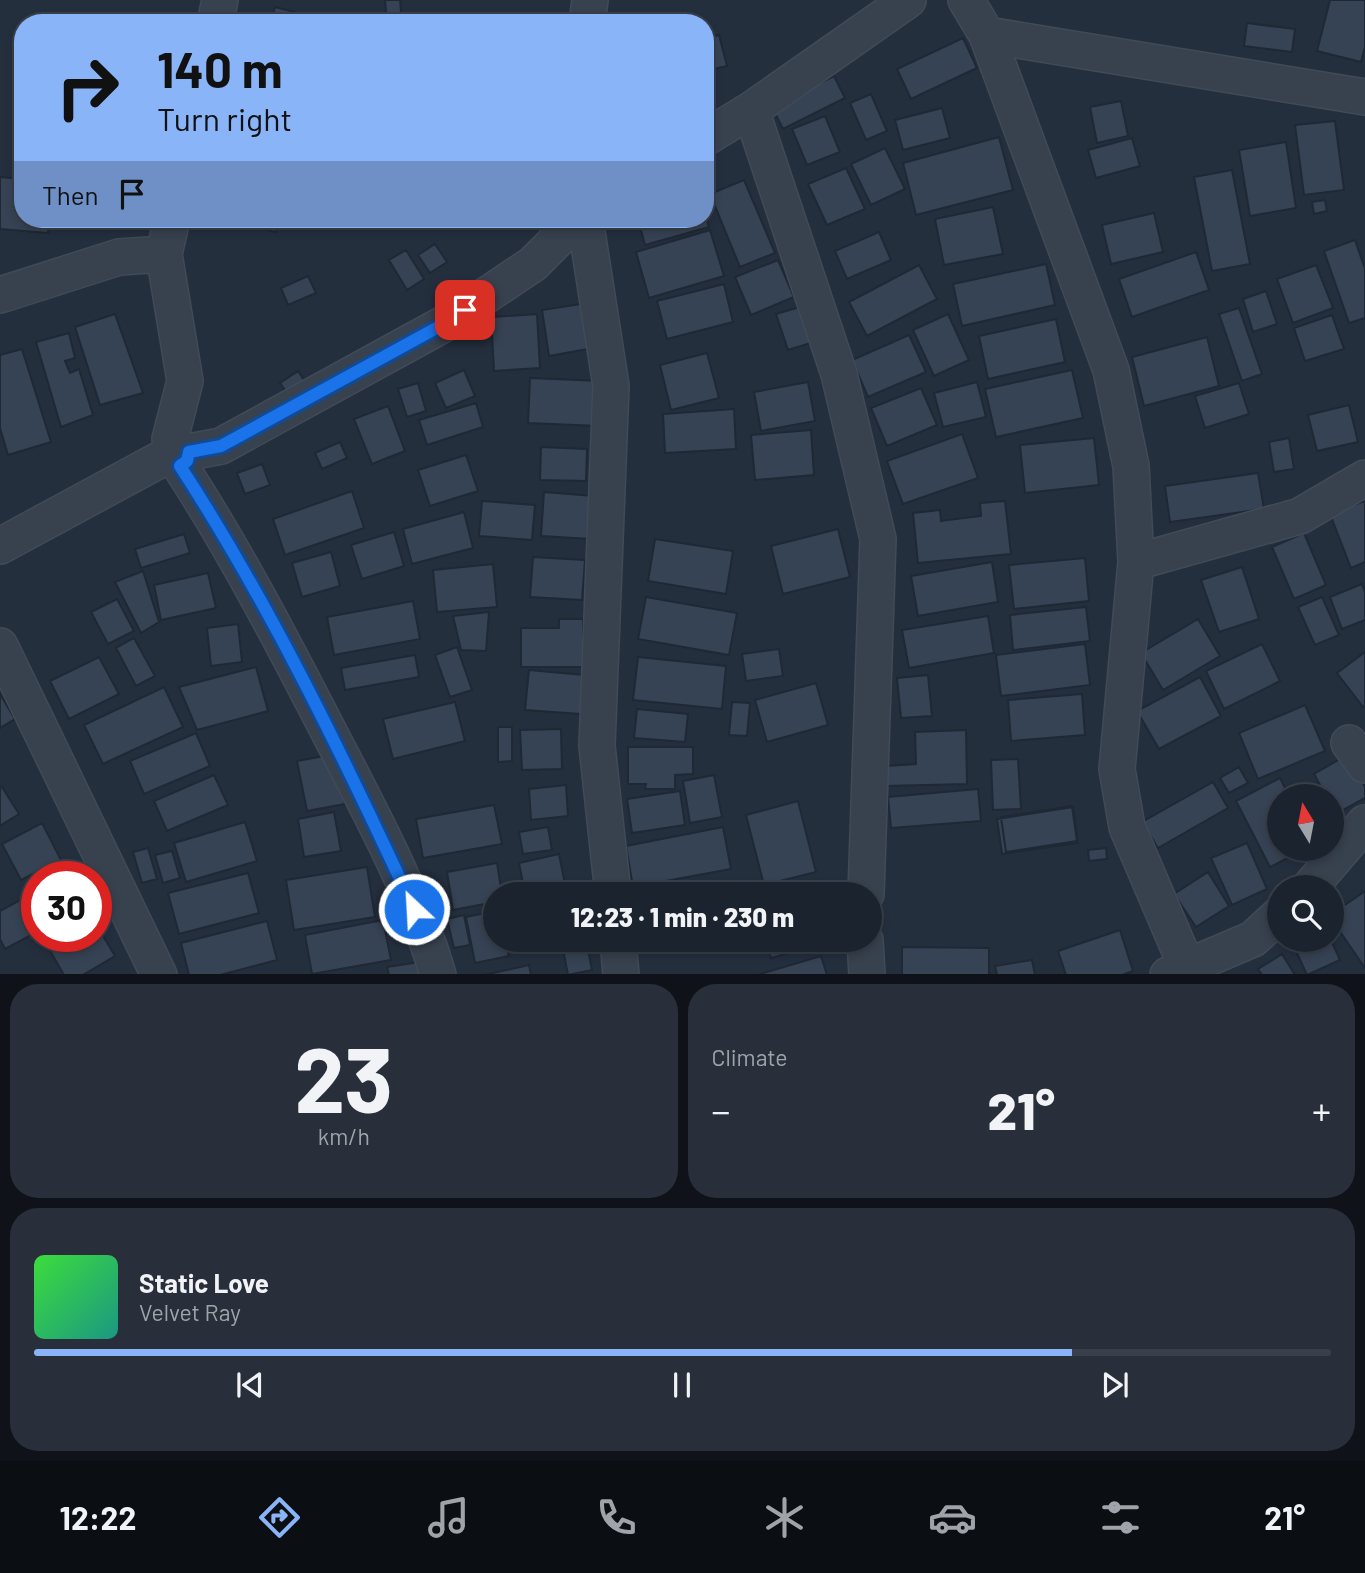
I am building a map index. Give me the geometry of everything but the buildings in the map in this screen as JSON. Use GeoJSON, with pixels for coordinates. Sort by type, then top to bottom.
{"type":"FeatureCollection","features":[{"type":"Feature","properties":{"kind":"street"},"geometry":{"type":"LineString","coordinates":[[714,133],[751,110],[908,0]]}},
{"type":"Feature","properties":{"kind":"street"},"geometry":{"type":"LineString","coordinates":[[966,0],[988,35],[1111,370],[1131,466],[1136,562],[1117,769],[1126,827],[1177,970],[1253,939],[1267,926]]}},
{"type":"Feature","properties":{"kind":"street"},"geometry":{"type":"LineString","coordinates":[[988,35],[1365,97]]}},
{"type":"Feature","properties":{"kind":"street"},"geometry":{"type":"LineString","coordinates":[[751,110],[839,374],[878,539],[866,882]]}},
{"type":"Feature","properties":{"kind":"street"},"geometry":{"type":"LineString","coordinates":[[170,228],[164,254],[185,381],[175,454],[278,634],[355,783],[426,934],[438,974]]}},
{"type":"Feature","properties":{"kind":"street"},"geometry":{"type":"LineString","coordinates":[[0,546],[175,454],[221,446],[442,325],[533,264],[569,228]]}},
{"type":"Feature","properties":{"kind":"street"},"geometry":{"type":"LineString","coordinates":[[586,228],[611,386],[597,746],[612,882]]}},
{"type":"Feature","properties":{"kind":"street"},"geometry":{"type":"LineString","coordinates":[[0,295],[119,257],[164,254]]}},
{"type":"Feature","properties":{"kind":"street"},"geometry":{"type":"LineString","coordinates":[[1136,562],[1300,516],[1365,478]]}},
{"type":"Feature","properties":{"kind":"street"},"geometry":{"type":"LineString","coordinates":[[0,646],[159,974]]}},
{"type":"Feature","properties":{"kind":"street"},"geometry":{"type":"LineString","coordinates":[[1320,875],[1365,823]]}},
{"type":"Feature","properties":{"kind":"street"},"geometry":{"type":"LineString","coordinates":[[619,952],[621,974]]}},
{"type":"Feature","properties":{"kind":"street"},"geometry":{"type":"LineString","coordinates":[[866,952],[867,974]]}},
{"type":"Feature","properties":{"kind":"route"},"geometry":{"type":"LineString","coordinates":[[414,909],[355,783],[284,646],[180,466],[187,461],[189,452],[221,446],[465,310]]}}]}
